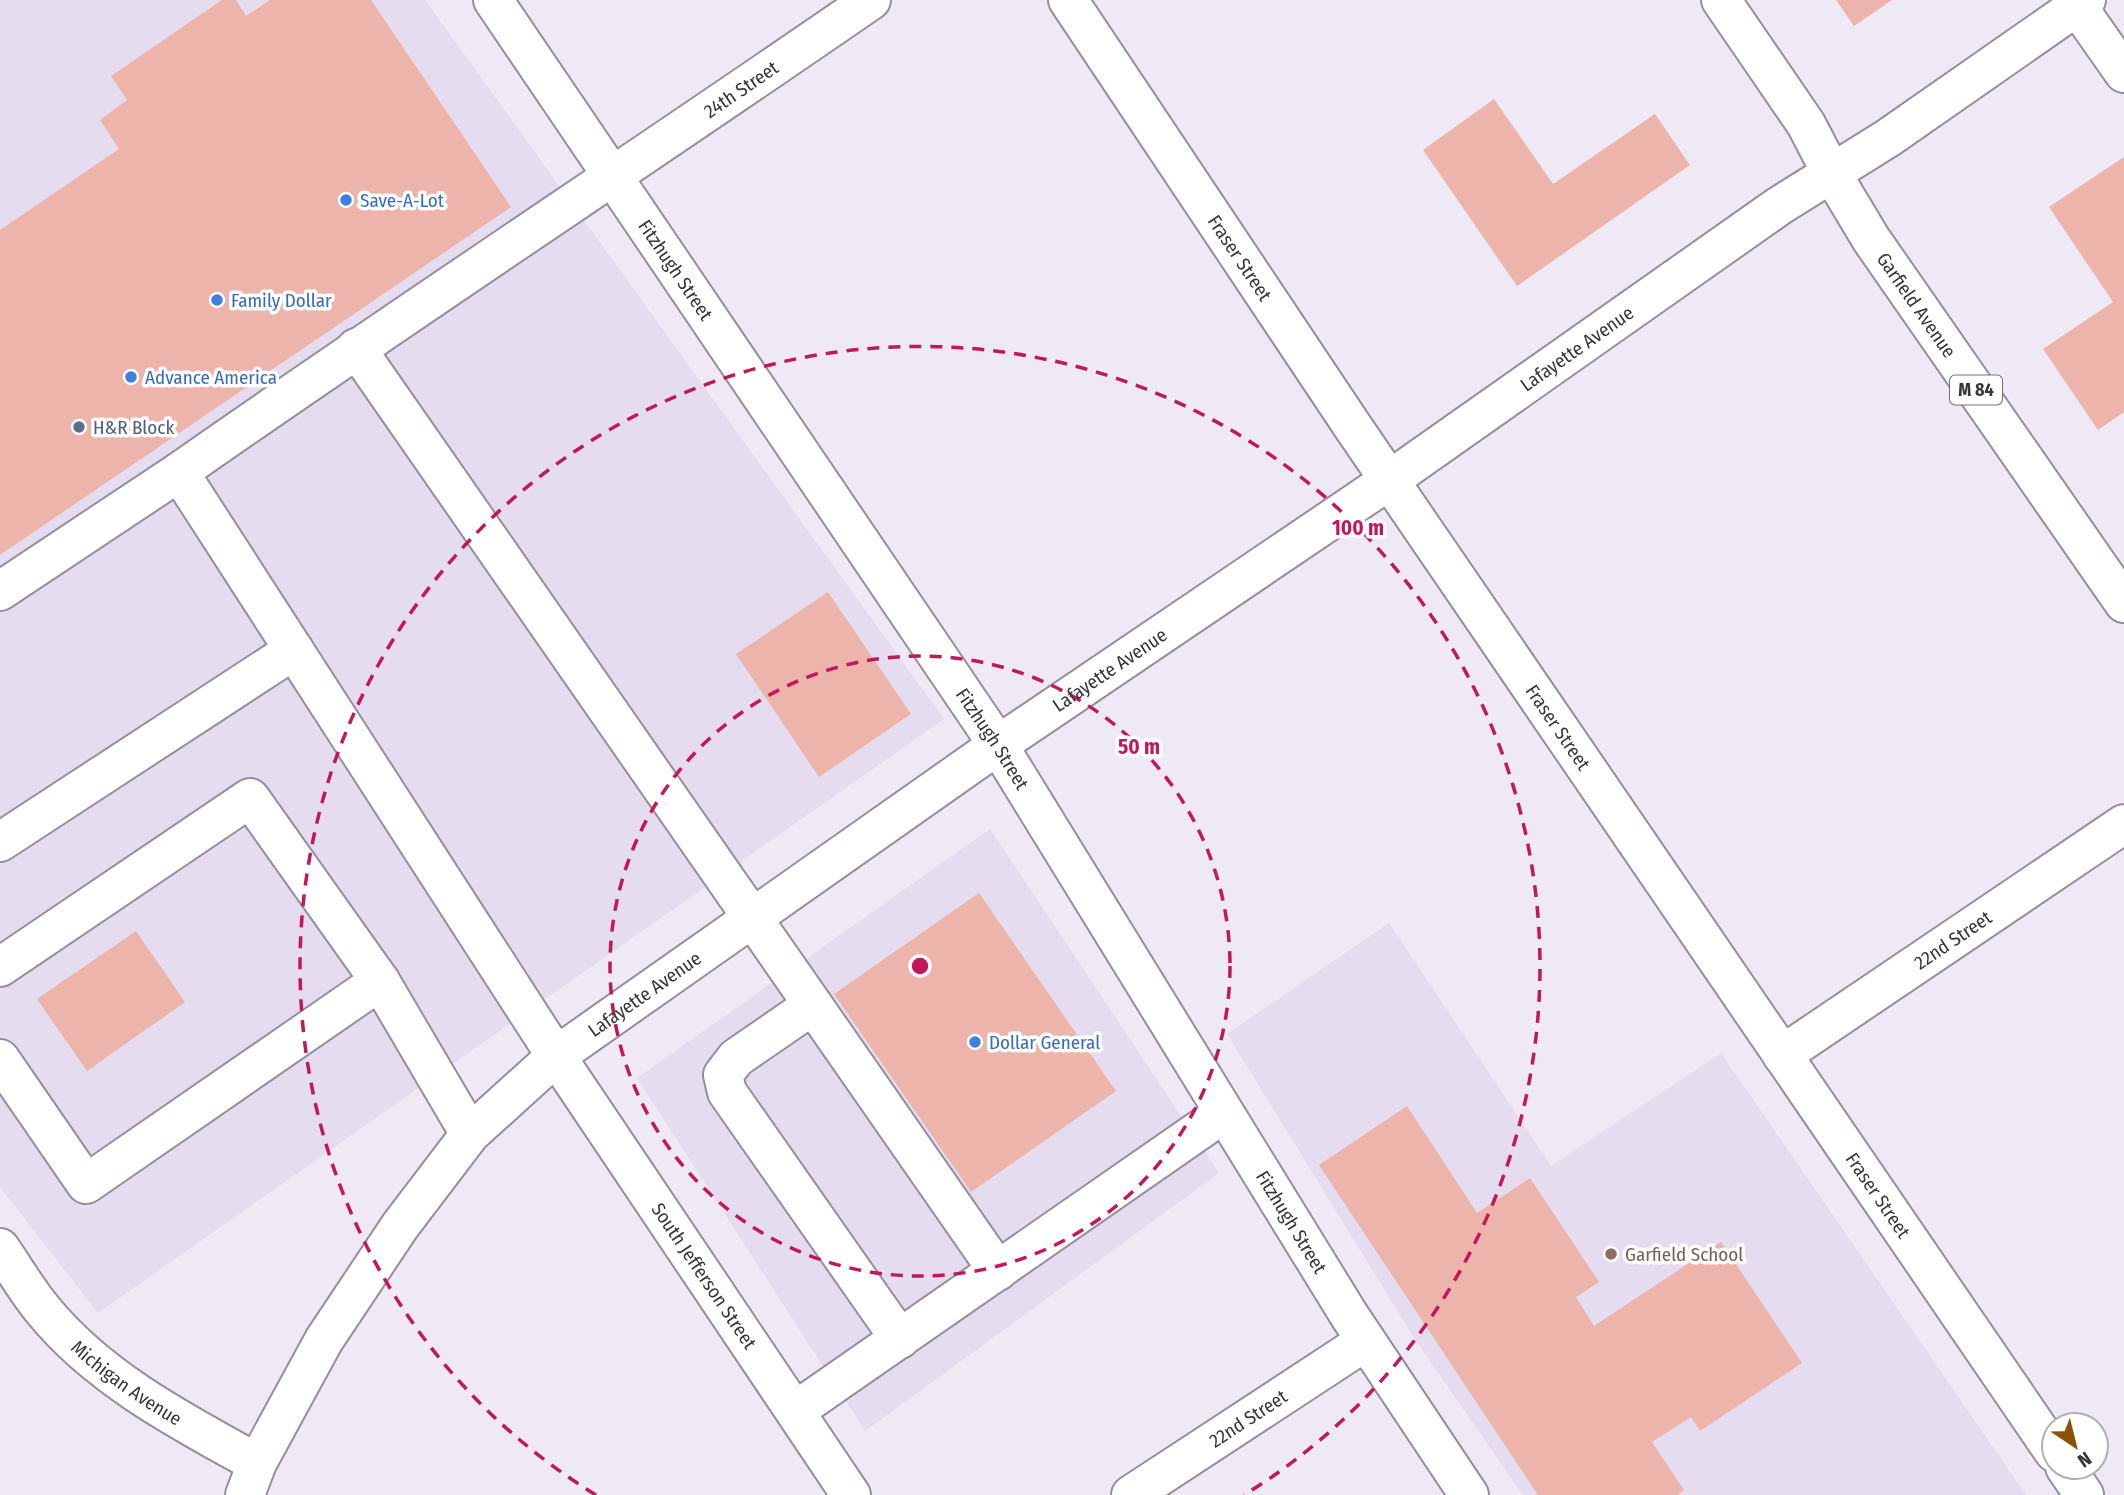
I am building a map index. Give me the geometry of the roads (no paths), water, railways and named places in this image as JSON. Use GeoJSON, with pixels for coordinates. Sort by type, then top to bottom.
{"type":"FeatureCollection","features":[{"type":"Feature","properties":{"kind":"street","name":"Fitzhugh Street"},"geometry":{"type":"LineString","coordinates":[[493,0],[998,745],[1366,1341],[1469,1495]]}},
{"type":"Feature","properties":{"kind":"street","name":"24th Street"},"geometry":{"type":"LineString","coordinates":[[0,592],[179,472],[356,348],[613,178],[871,0]]}},
{"type":"Feature","properties":{"kind":"street","name":"Fraser Street"},"geometry":{"type":"LineString","coordinates":[[1068,0],[1782,1055],[2040,1431]]}},
{"type":"Feature","properties":{"kind":"street","name":"Garfield Avenue"},"geometry":{"type":"LineString","coordinates":[[1721,0],[1806,124],[1871,239],[2124,604]]}},
{"type":"Feature","properties":{"kind":"street","name":"Lafayette Avenue"},"geometry":{"type":"LineString","coordinates":[[251,1479],[324,1340],[400,1226],[470,1134],[556,1056],[998,745],[1391,479],[1779,206],[1832,174],[2081,3]]}},
{"type":"Feature","properties":{"kind":"street"},"geometry":{"type":"LineString","coordinates":[[2081,3],[2124,73]]}},
{"type":"Feature","properties":{"kind":"street"},"geometry":{"type":"LineString","coordinates":[[356,348],[998,1271]]}},
{"type":"Feature","properties":{"kind":"street","name":"South Jefferson Street"},"geometry":{"type":"LineString","coordinates":[[179,472],[556,1056],[851,1495]]}},
{"type":"Feature","properties":{"kind":"street"},"geometry":{"type":"LineString","coordinates":[[0,842],[294,650]]}},
{"type":"Feature","properties":{"kind":"street"},"geometry":{"type":"LineString","coordinates":[[0,967],[250,798],[380,981],[470,1134]]}},
{"type":"Feature","properties":{"kind":"street","name":"22nd Street"},"geometry":{"type":"LineString","coordinates":[[1782,1055],[2124,824]]}},
{"type":"Feature","properties":{"kind":"street"},"geometry":{"type":"LineString","coordinates":[[0,1059],[86,1184],[380,981]]}},
{"type":"Feature","properties":{"kind":"street"},"geometry":{"type":"LineString","coordinates":[[813,1005],[736,1058],[723,1075],[727,1092],[900,1339]]}},
{"type":"Feature","properties":{"kind":"street"},"geometry":{"type":"LineString","coordinates":[[795,1411],[1224,1113]]}},
{"type":"Feature","properties":{"kind":"street","name":"Michigan Avenue"},"geometry":{"type":"LineString","coordinates":[[0,1248],[44,1311],[101,1367],[189,1426],[251,1479]]}},
{"type":"Feature","properties":{"kind":"street","name":"22nd Street"},"geometry":{"type":"LineString","coordinates":[[1147,1491],[1366,1341]]}},
{"type":"Feature","properties":{"kind":"place","name":"Save-A-Lot"},"geometry":{"type":"Point","coordinates":[346,200]}},
{"type":"Feature","properties":{"kind":"place","name":"Family Dollar"},"geometry":{"type":"Point","coordinates":[217,300]}},
{"type":"Feature","properties":{"kind":"place","name":"Advance America"},"geometry":{"type":"Point","coordinates":[131,377]}},
{"type":"Feature","properties":{"kind":"place","name":"H&R Block"},"geometry":{"type":"Point","coordinates":[79,427]}},
{"type":"Feature","properties":{"kind":"place","name":"Dollar General"},"geometry":{"type":"Point","coordinates":[975,1042]}},
{"type":"Feature","properties":{"kind":"place","name":"Garfield School"},"geometry":{"type":"Point","coordinates":[1611,1254]}}]}
